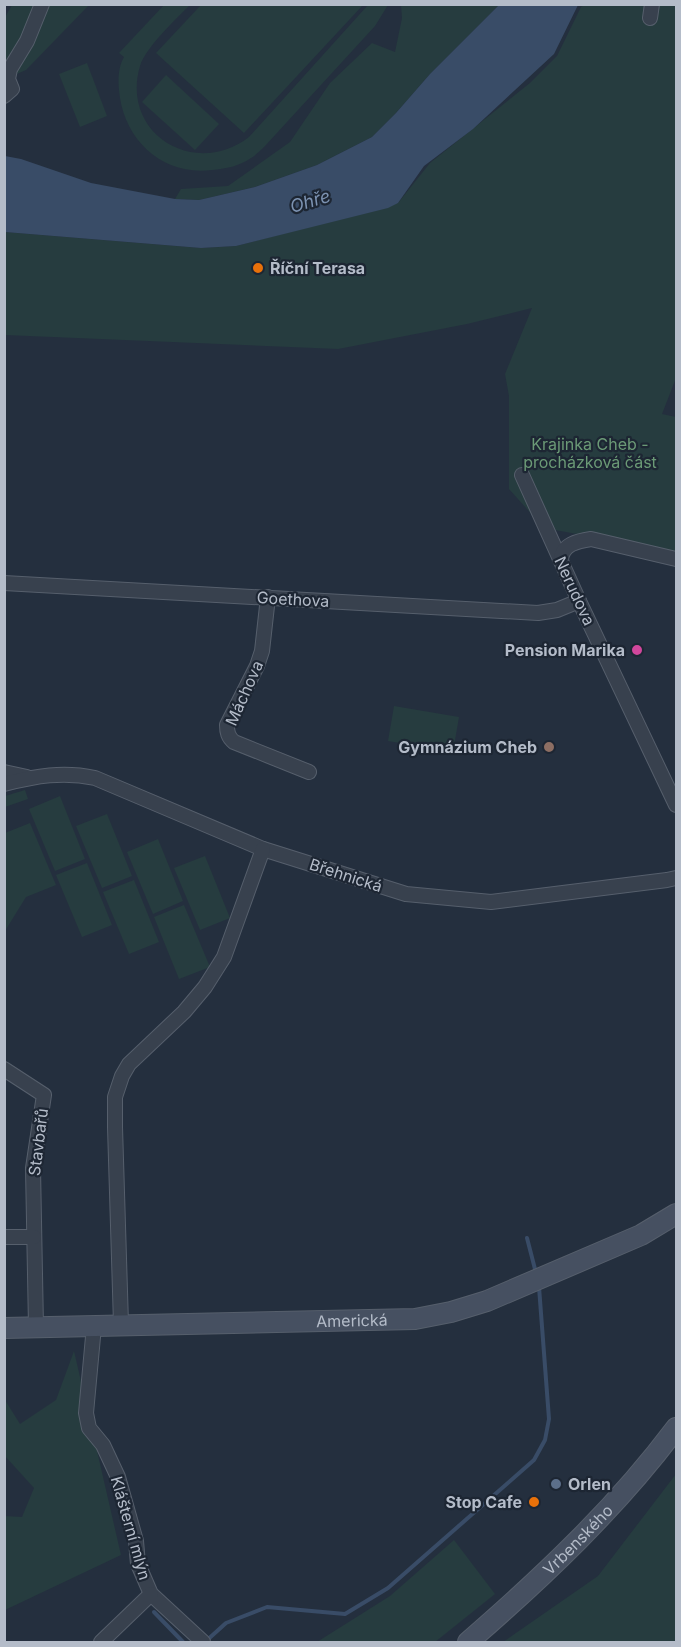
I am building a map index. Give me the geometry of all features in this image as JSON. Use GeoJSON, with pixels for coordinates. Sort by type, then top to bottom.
{"type":"FeatureCollection","features":[{"type":"Feature","properties":{"kind":"street"},"geometry":{"type":"LineString","coordinates":[[8,92],[10,69],[27,41],[42,4]]}},
{"type":"Feature","properties":{"kind":"street","name":"Nerudova"},"geometry":{"type":"LineString","coordinates":[[522,475],[676,805]]}},
{"type":"Feature","properties":{"kind":"street"},"geometry":{"type":"LineString","coordinates":[[561,560],[561,554],[566,547],[581,540],[591,540],[676,559]]}},
{"type":"Feature","properties":{"kind":"street","name":"Goethova"},"geometry":{"type":"LineString","coordinates":[[4,583],[538,614],[558,610],[579,601]]}},
{"type":"Feature","properties":{"kind":"street","name":"Máchova"},"geometry":{"type":"LineString","coordinates":[[268,597],[262,651],[257,666],[227,725],[227,731],[234,742],[309,772]]}},
{"type":"Feature","properties":{"kind":"street","name":"Břehnická"},"geometry":{"type":"LineString","coordinates":[[4,772],[29,778]]}},
{"type":"Feature","properties":{"kind":"street","name":"Břehnická"},"geometry":{"type":"LineString","coordinates":[[4,784],[53,774],[76,774],[95,778],[263,849],[406,894],[491,902],[676,878]]}},
{"type":"Feature","properties":{"kind":"street"},"geometry":{"type":"LineString","coordinates":[[121,1324],[115,1127],[115,1097],[120,1079],[129,1064],[184,1012],[205,987],[224,957],[263,849]]}},
{"type":"Feature","properties":{"kind":"street","name":"Stavbařů"},"geometry":{"type":"LineString","coordinates":[[4,1069],[44,1095],[33,1168],[36,1327]]}},
{"type":"Feature","properties":{"kind":"street","name":"Americká"},"geometry":{"type":"LineString","coordinates":[[4,1328],[370,1321],[415,1318],[452,1312],[488,1302],[641,1235],[676,1214]]}},
{"type":"Feature","properties":{"kind":"street"},"geometry":{"type":"LineString","coordinates":[[4,1238],[34,1237]]}},
{"type":"Feature","properties":{"kind":"street","name":"Klášterní mlýn"},"geometry":{"type":"LineString","coordinates":[[94,1326],[86,1413],[89,1428],[103,1445],[118,1477],[136,1541],[138,1564],[150,1594],[201,1640]]}},
{"type":"Feature","properties":{"kind":"street","name":"Vrbenského"},"geometry":{"type":"LineString","coordinates":[[468,1642],[573,1546],[636,1480],[676,1428]]}},
{"type":"Feature","properties":{"kind":"street"},"geometry":{"type":"LineString","coordinates":[[101,1642],[150,1594]]}},
{"type":"Feature","properties":{"kind":"green space","name":"Krajinka Cheb - procházková část"},"geometry":{"type":"Polygon","coordinates":[[[585,4],[676,5],[676,378],[662,414],[676,417],[676,552],[544,528],[509,489],[509,396],[505,374],[532,308],[467,324],[338,349],[5,335],[5,232],[201,248],[236,246],[398,203],[430,163],[530,83],[557,56],[581,7],[585,4]]]}},
{"type":"Feature","properties":{"kind":"green space"},"geometry":{"type":"Polygon","coordinates":[[[12,5],[89,5],[26,70],[5,79],[4,19],[12,5]]]}},
{"type":"Feature","properties":{"kind":"green space"},"geometry":{"type":"Polygon","coordinates":[[[164,5],[190,5],[143,58],[137,90],[141,112],[151,129],[167,143],[186,151],[206,153],[228,149],[249,137],[368,5],[388,5],[375,26],[257,154],[232,167],[195,170],[179,168],[151,153],[131,129],[120,98],[119,72],[124,57],[119,53],[164,5]]]}},
{"type":"Feature","properties":{"kind":"green space"},"geometry":{"type":"Polygon","coordinates":[[[201,5],[363,5],[244,133],[156,53],[201,5]]]}},
{"type":"Feature","properties":{"kind":"green space"},"geometry":{"type":"Polygon","coordinates":[[[401,5],[499,5],[430,74],[372,137],[317,165],[255,187],[199,200],[175,199],[181,189],[228,186],[290,142],[330,83],[372,43],[395,52],[402,18],[401,5]]]}},
{"type":"Feature","properties":{"kind":"green space"},"geometry":{"type":"Polygon","coordinates":[[[87,63],[107,116],[80,127],[59,74],[87,63]]]}},
{"type":"Feature","properties":{"kind":"green space"},"geometry":{"type":"Polygon","coordinates":[[[166,75],[219,124],[195,150],[142,102],[166,75]]]}},
{"type":"Feature","properties":{"kind":"green space"},"geometry":{"type":"Polygon","coordinates":[[[394,706],[459,717],[453,752],[388,741],[394,706]]]}},
{"type":"Feature","properties":{"kind":"green space"},"geometry":{"type":"Polygon","coordinates":[[[25,790],[28,799],[5,807],[5,796],[25,790]]]}},
{"type":"Feature","properties":{"kind":"green space"},"geometry":{"type":"Polygon","coordinates":[[[60,796],[85,859],[55,871],[29,809],[60,796]]]}},
{"type":"Feature","properties":{"kind":"green space"},"geometry":{"type":"Polygon","coordinates":[[[107,814],[132,876],[102,888],[76,826],[107,814]]]}},
{"type":"Feature","properties":{"kind":"green space"},"geometry":{"type":"Polygon","coordinates":[[[30,823],[56,885],[26,897],[5,931],[5,833],[30,823]]]}},
{"type":"Feature","properties":{"kind":"green space"},"geometry":{"type":"Polygon","coordinates":[[[158,839],[183,901],[153,914],[127,852],[158,839]]]}},
{"type":"Feature","properties":{"kind":"green space"},"geometry":{"type":"Polygon","coordinates":[[[205,856],[230,918],[200,930],[174,868],[205,856]]]}},
{"type":"Feature","properties":{"kind":"green space"},"geometry":{"type":"Polygon","coordinates":[[[87,863],[112,925],[82,937],[56,875],[87,863]]]}},
{"type":"Feature","properties":{"kind":"green space"},"geometry":{"type":"Polygon","coordinates":[[[134,880],[159,942],[129,954],[103,892],[134,880]]]}},
{"type":"Feature","properties":{"kind":"green space"},"geometry":{"type":"Polygon","coordinates":[[[184,905],[210,967],[179,979],[154,917],[184,905]]]}},
{"type":"Feature","properties":{"kind":"green space"},"geometry":{"type":"Polygon","coordinates":[[[74,1351],[121,1555],[5,1610],[4,1516],[22,1517],[34,1488],[5,1456],[5,1400],[20,1424],[56,1400],[74,1351]]]}},
{"type":"Feature","properties":{"kind":"green space"},"geometry":{"type":"Polygon","coordinates":[[[676,1474],[676,1642],[503,1642],[598,1576],[676,1474]]]}},
{"type":"Feature","properties":{"kind":"green space"},"geometry":{"type":"Polygon","coordinates":[[[454,1540],[495,1594],[435,1642],[317,1642],[390,1596],[454,1540]]]}},
{"type":"Feature","properties":{"kind":"water","name":"Ohře"},"geometry":{"type":"Polygon","coordinates":[[[499,5],[578,5],[554,54],[473,129],[424,166],[398,203],[388,208],[236,246],[201,248],[5,232],[5,156],[21,159],[91,183],[175,199],[199,200],[255,187],[317,165],[372,137],[430,74],[499,5]]]}},
{"type":"Feature","properties":{"kind":"waterway"},"geometry":{"type":"LineString","coordinates":[[527,1238],[536,1273]]}},
{"type":"Feature","properties":{"kind":"waterway"},"geometry":{"type":"LineString","coordinates":[[205,1642],[226,1623],[267,1607],[345,1614],[388,1588],[534,1460],[545,1440],[549,1419],[539,1287]]}},
{"type":"Feature","properties":{"kind":"waterway"},"geometry":{"type":"LineString","coordinates":[[154,1612],[183,1642]]}},
{"type":"Feature","properties":{"kind":"place","name":"Říční Terasa"},"geometry":{"type":"Point","coordinates":[258,268]}},
{"type":"Feature","properties":{"kind":"place","name":"Pension Marika"},"geometry":{"type":"Point","coordinates":[637,650]}},
{"type":"Feature","properties":{"kind":"place","name":"Gymnázium Cheb"},"geometry":{"type":"Point","coordinates":[549,747]}},
{"type":"Feature","properties":{"kind":"place","name":"Orlen"},"geometry":{"type":"Point","coordinates":[556,1484]}},
{"type":"Feature","properties":{"kind":"place","name":"Stop Cafe"},"geometry":{"type":"Point","coordinates":[534,1502]}}]}
